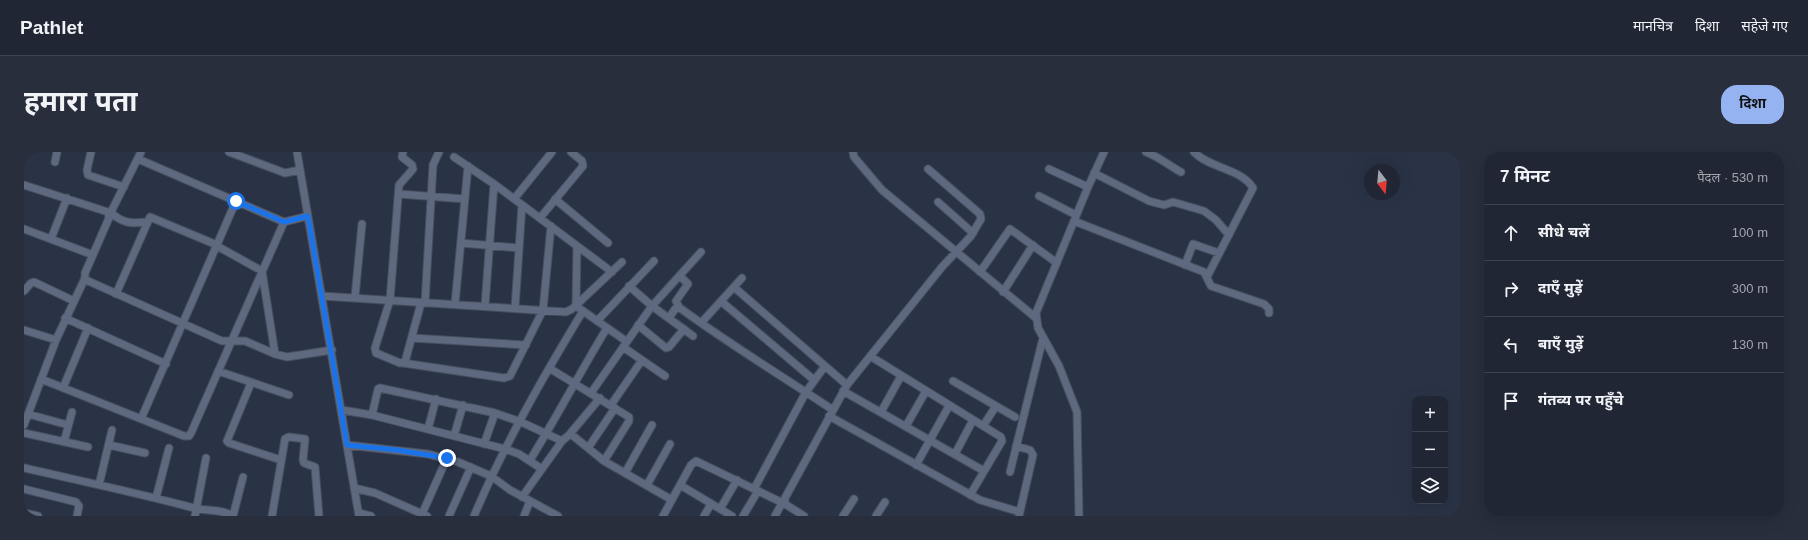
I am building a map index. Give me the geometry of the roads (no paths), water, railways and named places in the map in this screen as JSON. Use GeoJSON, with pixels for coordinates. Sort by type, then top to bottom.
{"type":"FeatureCollection","features":[{"type":"Feature","properties":{"kind":"street"},"geometry":{"type":"LineString","coordinates":[[55,162],[57,152]]}},
{"type":"Feature","properties":{"kind":"street"},"geometry":{"type":"LineString","coordinates":[[91,152],[87,170],[88,175],[124,187]]}},
{"type":"Feature","properties":{"kind":"street"},"geometry":{"type":"LineString","coordinates":[[24,425],[56,340],[85,278],[110,213],[141,152]]}},
{"type":"Feature","properties":{"kind":"street"},"geometry":{"type":"LineString","coordinates":[[229,152],[286,173],[300,170]]}},
{"type":"Feature","properties":{"kind":"street"},"geometry":{"type":"LineString","coordinates":[[297,152],[359,514],[371,516]]}},
{"type":"Feature","properties":{"kind":"street"},"geometry":{"type":"LineString","coordinates":[[403,152],[402,157],[413,169],[400,182],[390,300],[375,351],[379,355],[403,363],[507,378],[512,374],[543,310],[551,226]]}},
{"type":"Feature","properties":{"kind":"street"},"geometry":{"type":"LineString","coordinates":[[403,363],[407,360],[423,303],[433,165],[439,152]]}},
{"type":"Feature","properties":{"kind":"street"},"geometry":{"type":"LineString","coordinates":[[514,199],[552,152]]}},
{"type":"Feature","properties":{"kind":"street"},"geometry":{"type":"LineString","coordinates":[[540,218],[583,164],[582,161],[571,152]]}},
{"type":"Feature","properties":{"kind":"street"},"geometry":{"type":"LineString","coordinates":[[853,152],[854,157],[882,190],[1036,318]]}},
{"type":"Feature","properties":{"kind":"street"},"geometry":{"type":"LineString","coordinates":[[1079,516],[1077,412],[1060,366],[1043,338],[1036,318],[1036,309],[1104,152]]}},
{"type":"Feature","properties":{"kind":"street"},"geometry":{"type":"LineString","coordinates":[[1146,152],[1163,159],[1166,164],[1181,172]]}},
{"type":"Feature","properties":{"kind":"street"},"geometry":{"type":"LineString","coordinates":[[1194,152],[1203,160],[1242,178],[1252,186],[1252,192],[1207,277]]}},
{"type":"Feature","properties":{"kind":"street"},"geometry":{"type":"LineString","coordinates":[[454,157],[494,184],[612,272]]}},
{"type":"Feature","properties":{"kind":"street"},"geometry":{"type":"LineString","coordinates":[[138,159],[284,222],[308,216]]}},
{"type":"Feature","properties":{"kind":"street"},"geometry":{"type":"LineString","coordinates":[[455,304],[468,166]]}},
{"type":"Feature","properties":{"kind":"street"},"geometry":{"type":"LineString","coordinates":[[774,516],[784,504],[785,498],[845,388],[956,251],[973,233],[981,219],[980,214],[928,169]]}},
{"type":"Feature","properties":{"kind":"street"},"geometry":{"type":"LineString","coordinates":[[1049,169],[1088,187]]}},
{"type":"Feature","properties":{"kind":"street"},"geometry":{"type":"LineString","coordinates":[[1094,173],[1149,201],[1164,205],[1173,202],[1204,211],[1213,217],[1228,235]]}},
{"type":"Feature","properties":{"kind":"street"},"geometry":{"type":"LineString","coordinates":[[485,306],[494,184]]}},
{"type":"Feature","properties":{"kind":"street"},"geometry":{"type":"LineString","coordinates":[[24,185],[105,210],[128,224],[146,222]]}},
{"type":"Feature","properties":{"kind":"street"},"geometry":{"type":"LineString","coordinates":[[399,194],[465,199]]}},
{"type":"Feature","properties":{"kind":"street"},"geometry":{"type":"LineString","coordinates":[[1039,196],[1075,218],[1204,272],[1207,277],[1207,282],[1211,286],[1264,304],[1269,309],[1269,313]]}},
{"type":"Feature","properties":{"kind":"street"},"geometry":{"type":"LineString","coordinates":[[51,239],[66,198]]}},
{"type":"Feature","properties":{"kind":"street"},"geometry":{"type":"LineString","coordinates":[[555,199],[608,243]]}},
{"type":"Feature","properties":{"kind":"street"},"geometry":{"type":"LineString","coordinates":[[141,419],[236,201]]}},
{"type":"Feature","properties":{"kind":"street"},"geometry":{"type":"LineString","coordinates":[[938,202],[973,233]]}},
{"type":"Feature","properties":{"kind":"street"},"geometry":{"type":"LineString","coordinates":[[515,308],[522,205]]}},
{"type":"Feature","properties":{"kind":"street"},"geometry":{"type":"LineString","coordinates":[[116,294],[146,222],[148,218],[151,217],[217,246],[262,271]]}},
{"type":"Feature","properties":{"kind":"street"},"geometry":{"type":"LineString","coordinates":[[41,379],[184,436],[189,436],[284,222]]}},
{"type":"Feature","properties":{"kind":"street"},"geometry":{"type":"LineString","coordinates":[[355,297],[362,224]]}},
{"type":"Feature","properties":{"kind":"street"},"geometry":{"type":"LineString","coordinates":[[24,229],[93,255]]}},
{"type":"Feature","properties":{"kind":"street"},"geometry":{"type":"LineString","coordinates":[[980,272],[1009,229],[1057,263]]}},
{"type":"Feature","properties":{"kind":"street"},"geometry":{"type":"LineString","coordinates":[[461,243],[519,248]]}},
{"type":"Feature","properties":{"kind":"street"},"geometry":{"type":"LineString","coordinates":[[1185,265],[1193,244],[1219,253]]}},
{"type":"Feature","properties":{"kind":"street"},"geometry":{"type":"LineString","coordinates":[[1003,292],[1033,245]]}},
{"type":"Feature","properties":{"kind":"street"},"geometry":{"type":"LineString","coordinates":[[576,306],[577,246]]}},
{"type":"Feature","properties":{"kind":"street"},"geometry":{"type":"LineString","coordinates":[[591,393],[652,306],[701,252]]}},
{"type":"Feature","properties":{"kind":"street"},"geometry":{"type":"LineString","coordinates":[[597,321],[654,261]]}},
{"type":"Feature","properties":{"kind":"street"},"geometry":{"type":"LineString","coordinates":[[322,296],[566,312],[576,306],[622,262]]}},
{"type":"Feature","properties":{"kind":"street"},"geometry":{"type":"LineString","coordinates":[[262,271],[274,354]]}},
{"type":"Feature","properties":{"kind":"street"},"geometry":{"type":"LineString","coordinates":[[680,276],[688,284],[676,301],[679,307],[701,323],[806,392],[831,413],[916,465],[989,504],[1020,514],[1032,455],[1030,450],[1016,446]]}},
{"type":"Feature","properties":{"kind":"street"},"geometry":{"type":"LineString","coordinates":[[85,278],[116,294],[222,341],[245,341],[274,354],[295,356],[332,350]]}},
{"type":"Feature","properties":{"kind":"street"},"geometry":{"type":"LineString","coordinates":[[701,323],[735,288],[742,278]]}},
{"type":"Feature","properties":{"kind":"street"},"geometry":{"type":"LineString","coordinates":[[24,291],[30,283],[34,282],[74,301]]}},
{"type":"Feature","properties":{"kind":"street"},"geometry":{"type":"LineString","coordinates":[[629,286],[652,306],[693,336]]}},
{"type":"Feature","properties":{"kind":"street"},"geometry":{"type":"LineString","coordinates":[[735,288],[826,366],[845,388],[881,412],[984,471]]}},
{"type":"Feature","properties":{"kind":"street"},"geometry":{"type":"LineString","coordinates":[[722,302],[814,380]]}},
{"type":"Feature","properties":{"kind":"street"},"geometry":{"type":"LineString","coordinates":[[576,306],[607,328],[642,360],[665,376]]}},
{"type":"Feature","properties":{"kind":"street"},"geometry":{"type":"LineString","coordinates":[[669,318],[679,307]]}},
{"type":"Feature","properties":{"kind":"street"},"geometry":{"type":"LineString","coordinates":[[474,516],[491,476],[505,449],[549,368],[583,311]]}},
{"type":"Feature","properties":{"kind":"street"},"geometry":{"type":"LineString","coordinates":[[65,318],[166,364]]}},
{"type":"Feature","properties":{"kind":"street"},"geometry":{"type":"LineString","coordinates":[[638,325],[666,348],[684,329]]}},
{"type":"Feature","properties":{"kind":"street"},"geometry":{"type":"LineString","coordinates":[[63,388],[88,328]]}},
{"type":"Feature","properties":{"kind":"street"},"geometry":{"type":"LineString","coordinates":[[530,460],[547,433],[574,382],[607,328]]}},
{"type":"Feature","properties":{"kind":"street"},"geometry":{"type":"LineString","coordinates":[[24,330],[56,340]]}},
{"type":"Feature","properties":{"kind":"street"},"geometry":{"type":"LineString","coordinates":[[412,338],[526,345]]}},
{"type":"Feature","properties":{"kind":"street"},"geometry":{"type":"LineString","coordinates":[[1010,472],[1043,338]]}},
{"type":"Feature","properties":{"kind":"street"},"geometry":{"type":"LineString","coordinates":[[870,356],[1000,436],[1002,440],[970,495]]}},
{"type":"Feature","properties":{"kind":"street"},"geometry":{"type":"LineString","coordinates":[[588,448],[642,360]]}},
{"type":"Feature","properties":{"kind":"street"},"geometry":{"type":"LineString","coordinates":[[743,516],[806,392],[826,366]]}},
{"type":"Feature","properties":{"kind":"street"},"geometry":{"type":"LineString","coordinates":[[549,368],[628,415],[629,419],[604,461]]}},
{"type":"Feature","properties":{"kind":"street"},"geometry":{"type":"LineString","coordinates":[[218,371],[289,395]]}},
{"type":"Feature","properties":{"kind":"street"},"geometry":{"type":"LineString","coordinates":[[881,412],[901,376]]}},
{"type":"Feature","properties":{"kind":"street"},"geometry":{"type":"LineString","coordinates":[[953,381],[1015,417]]}},
{"type":"Feature","properties":{"kind":"street"},"geometry":{"type":"LineString","coordinates":[[251,383],[227,441],[229,443],[281,460]]}},
{"type":"Feature","properties":{"kind":"street"},"geometry":{"type":"LineString","coordinates":[[372,415],[378,389],[380,388],[463,405],[495,414],[520,422],[562,441]]}},
{"type":"Feature","properties":{"kind":"street"},"geometry":{"type":"LineString","coordinates":[[906,426],[926,391]]}},
{"type":"Feature","properties":{"kind":"street"},"geometry":{"type":"LineString","coordinates":[[522,496],[562,441],[569,435],[600,398]]}},
{"type":"Feature","properties":{"kind":"street"},"geometry":{"type":"LineString","coordinates":[[428,429],[436,400]]}},
{"type":"Feature","properties":{"kind":"street"},"geometry":{"type":"LineString","coordinates":[[454,436],[463,405]]}},
{"type":"Feature","properties":{"kind":"street"},"geometry":{"type":"LineString","coordinates":[[916,465],[949,406]]}},
{"type":"Feature","properties":{"kind":"street"},"geometry":{"type":"LineString","coordinates":[[983,426],[996,406]]}},
{"type":"Feature","properties":{"kind":"street"},"geometry":{"type":"LineString","coordinates":[[342,410],[372,415],[505,449],[530,460],[542,469]]}},
{"type":"Feature","properties":{"kind":"street"},"geometry":{"type":"LineString","coordinates":[[64,442],[72,412]]}},
{"type":"Feature","properties":{"kind":"street"},"geometry":{"type":"LineString","coordinates":[[28,414],[68,424]]}},
{"type":"Feature","properties":{"kind":"street"},"geometry":{"type":"LineString","coordinates":[[484,444],[495,414]]}},
{"type":"Feature","properties":{"kind":"street"},"geometry":{"type":"LineString","coordinates":[[955,454],[973,420]]}},
{"type":"Feature","properties":{"kind":"street"},"geometry":{"type":"LineString","coordinates":[[625,473],[652,425]]}},
{"type":"Feature","properties":{"kind":"street"},"geometry":{"type":"LineString","coordinates":[[99,485],[112,430]]}},
{"type":"Feature","properties":{"kind":"street"},"geometry":{"type":"LineString","coordinates":[[24,433],[88,447]]}},
{"type":"Feature","properties":{"kind":"street"},"geometry":{"type":"LineString","coordinates":[[569,435],[604,461],[672,500]]}},
{"type":"Feature","properties":{"kind":"street"},"geometry":{"type":"LineString","coordinates":[[272,516],[286,438],[305,439],[303,460],[304,463],[315,467],[319,516]]}},
{"type":"Feature","properties":{"kind":"street"},"geometry":{"type":"LineString","coordinates":[[647,485],[670,444]]}},
{"type":"Feature","properties":{"kind":"street"},"geometry":{"type":"LineString","coordinates":[[109,445],[145,453]]}},
{"type":"Feature","properties":{"kind":"street"},"geometry":{"type":"LineString","coordinates":[[347,445],[397,450],[447,458],[491,476],[522,496],[558,516]]}},
{"type":"Feature","properties":{"kind":"street"},"geometry":{"type":"LineString","coordinates":[[156,498],[169,448]]}},
{"type":"Feature","properties":{"kind":"street"},"geometry":{"type":"LineString","coordinates":[[195,516],[206,458]]}},
{"type":"Feature","properties":{"kind":"street"},"geometry":{"type":"LineString","coordinates":[[354,488],[376,493],[424,515],[447,458]]}},
{"type":"Feature","properties":{"kind":"street"},"geometry":{"type":"LineString","coordinates":[[665,515],[691,465],[696,461],[737,480],[804,516]]}},
{"type":"Feature","properties":{"kind":"street"},"geometry":{"type":"LineString","coordinates":[[449,516],[471,467]]}},
{"type":"Feature","properties":{"kind":"street"},"geometry":{"type":"LineString","coordinates":[[24,468],[196,508],[225,513],[232,516],[243,477]]}},
{"type":"Feature","properties":{"kind":"street"},"geometry":{"type":"LineString","coordinates":[[720,509],[737,480]]}},
{"type":"Feature","properties":{"kind":"street"},"geometry":{"type":"LineString","coordinates":[[680,485],[732,516]]}},
{"type":"Feature","properties":{"kind":"street"},"geometry":{"type":"LineString","coordinates":[[24,488],[76,502],[79,506],[77,516]]}},
{"type":"Feature","properties":{"kind":"street"},"geometry":{"type":"LineString","coordinates":[[843,516],[854,498]]}},
{"type":"Feature","properties":{"kind":"street"},"geometry":{"type":"LineString","coordinates":[[524,516],[530,500]]}},
{"type":"Feature","properties":{"kind":"street"},"geometry":{"type":"LineString","coordinates":[[876,516],[885,502]]}},
{"type":"Feature","properties":{"kind":"street"},"geometry":{"type":"LineString","coordinates":[[704,516],[711,504]]}},
{"type":"Feature","properties":{"kind":"street"},"geometry":{"type":"LineString","coordinates":[[24,513],[38,516]]}}]}
